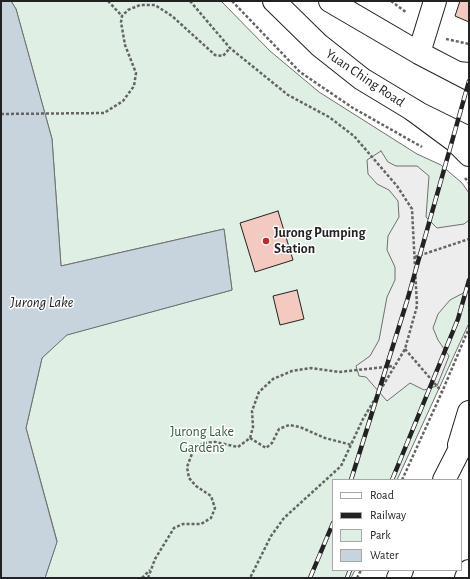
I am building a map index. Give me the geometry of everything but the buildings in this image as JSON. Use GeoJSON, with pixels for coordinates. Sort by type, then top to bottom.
{"type":"FeatureCollection","features":[{"type":"Feature","properties":{"kind":"street","name":"Yuan Ching Road"},"geometry":{"type":"LineString","coordinates":[[274,1],[325,50],[362,79],[412,110],[469,138]]}},
{"type":"Feature","properties":{"kind":"street"},"geometry":{"type":"LineString","coordinates":[[330,1],[419,53],[466,75]]}},
{"type":"Feature","properties":{"kind":"street"},"geometry":{"type":"LineString","coordinates":[[419,53],[435,1]]}},
{"type":"Feature","properties":{"kind":"street"},"geometry":{"type":"LineString","coordinates":[[412,110],[455,141],[469,155]]}},
{"type":"Feature","properties":{"kind":"street"},"geometry":{"type":"LineString","coordinates":[[457,452],[469,412]]}},
{"type":"Feature","properties":{"kind":"street"},"geometry":{"type":"LineString","coordinates":[[444,479],[469,431]]}},
{"type":"Feature","properties":{"kind":"street"},"geometry":{"type":"LineString","coordinates":[[466,578],[469,571]]}},
{"type":"Feature","properties":{"kind":"path"},"geometry":{"type":"LineString","coordinates":[[1,114],[104,113],[123,101],[134,86],[136,73],[122,32],[122,16],[108,1]]}},
{"type":"Feature","properties":{"kind":"path"},"geometry":{"type":"LineString","coordinates":[[190,1],[230,48],[288,95],[328,117],[354,136],[373,156],[397,186],[412,209],[417,306],[405,349],[363,419],[352,445],[340,466],[284,518],[271,536],[250,578]]}},
{"type":"Feature","properties":{"kind":"path"},"geometry":{"type":"LineString","coordinates":[[391,1],[413,18]]}},
{"type":"Feature","properties":{"kind":"path"},"geometry":{"type":"LineString","coordinates":[[122,16],[128,10],[140,5],[155,5],[172,16],[215,55],[223,56],[230,48]]}},
{"type":"Feature","properties":{"kind":"path"},"geometry":{"type":"LineString","coordinates":[[446,39],[469,44]]}},
{"type":"Feature","properties":{"kind":"path"},"geometry":{"type":"LineString","coordinates":[[415,257],[469,239]]}},
{"type":"Feature","properties":{"kind":"path"},"geometry":{"type":"LineString","coordinates":[[402,479],[469,328]]}},
{"type":"Feature","properties":{"kind":"path"},"geometry":{"type":"LineString","coordinates":[[405,349],[442,392]]}},
{"type":"Feature","properties":{"kind":"path"},"geometry":{"type":"LineString","coordinates":[[148,578],[155,559],[174,528],[183,524],[201,524],[211,518],[215,508],[211,496],[196,486],[189,478],[187,467],[193,451],[203,444],[215,442],[230,446],[238,446],[250,438],[253,427],[252,411],[259,392],[273,379],[292,371],[310,368],[339,372],[395,366]]}},
{"type":"Feature","properties":{"kind":"path"},"geometry":{"type":"LineString","coordinates":[[250,438],[266,448],[272,443],[279,429],[289,425],[300,427],[325,438],[352,445]]}},
{"type":"Feature","properties":{"kind":"path"},"geometry":{"type":"LineString","coordinates":[[142,578],[151,570]]}},
{"type":"Feature","properties":{"kind":"green space","name":"Jurong Lake Gardens"},"geometry":{"type":"Polygon","coordinates":[[[11,1],[221,1],[270,51],[319,92],[417,154],[441,165],[462,183],[469,193],[469,323],[397,479],[332,479],[332,571],[354,571],[351,578],[45,578],[57,541],[26,428],[42,358],[66,335],[232,290],[224,229],[61,266],[52,139],[16,9],[11,1]]]}},
{"type":"Feature","properties":{"kind":"shaded area"},"geometry":{"type":"Polygon","coordinates":[[[381,151],[388,162],[396,166],[417,166],[429,176],[426,217],[437,228],[464,224],[469,220],[469,290],[450,300],[438,314],[433,328],[438,340],[449,356],[437,386],[424,390],[410,383],[387,401],[366,377],[359,376],[356,366],[370,356],[379,340],[387,297],[395,280],[395,267],[387,250],[388,236],[399,217],[398,201],[389,190],[377,184],[368,174],[367,160],[381,151]]]}},
{"type":"Feature","properties":{"kind":"water","name":"Jurong Lake"},"geometry":{"type":"Polygon","coordinates":[[[1,1],[11,1],[16,9],[52,139],[61,266],[224,229],[232,290],[67,335],[42,358],[26,428],[57,542],[45,578],[1,578],[1,1]]]}},
{"type":"Feature","properties":{"kind":"railway"},"geometry":{"type":"LineString","coordinates":[[351,479],[407,301],[469,81]]}},
{"type":"Feature","properties":{"kind":"railway"},"geometry":{"type":"LineString","coordinates":[[392,479],[458,319],[469,280]]}},
{"type":"Feature","properties":{"kind":"railway"},"geometry":{"type":"LineString","coordinates":[[310,578],[332,525]]}},
{"type":"Feature","properties":{"kind":"railway"},"geometry":{"type":"LineString","coordinates":[[347,578],[350,571]]}},
{"type":"Feature","properties":{"kind":"place","name":"Jurong Pumping Station"},"geometry":{"type":"Point","coordinates":[266,241]}}]}
